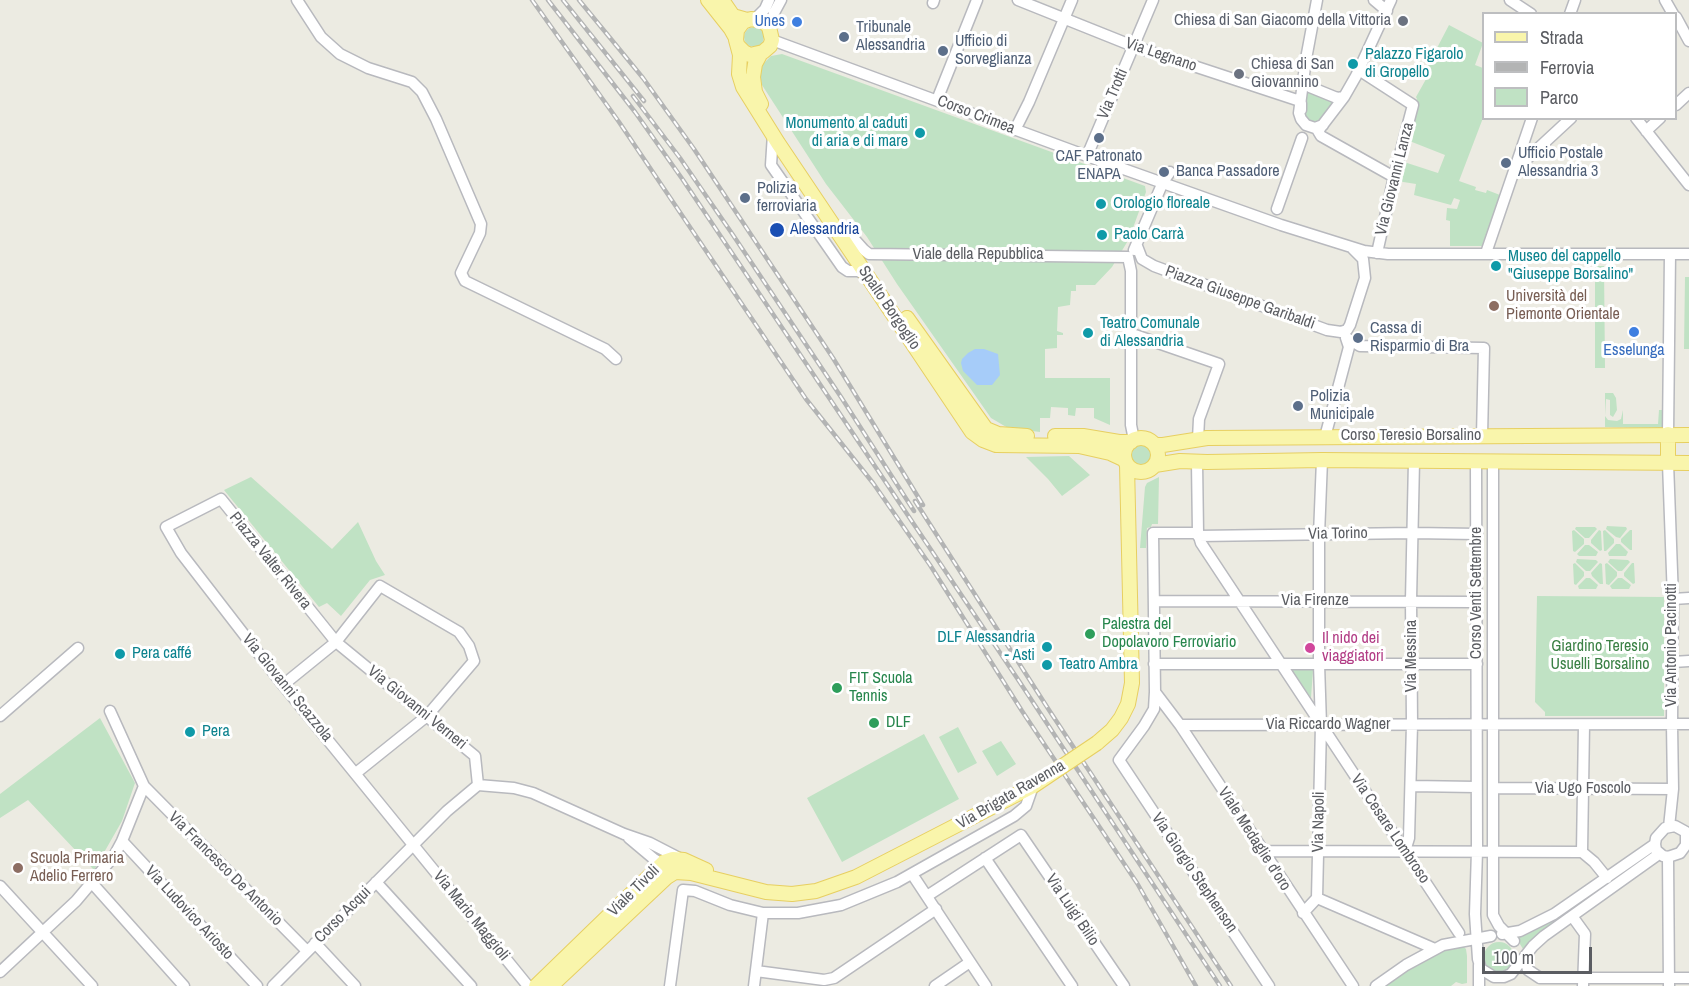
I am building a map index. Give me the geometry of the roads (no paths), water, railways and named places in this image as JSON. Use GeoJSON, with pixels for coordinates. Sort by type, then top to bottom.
{"type":"FeatureCollection","features":[{"type":"Feature","properties":{"kind":"main road"},"geometry":{"type":"LineString","coordinates":[[708,0],[744,52],[750,55],[761,53],[768,48],[771,34],[763,21],[734,16],[722,0]]}},
{"type":"Feature","properties":{"kind":"main road"},"geometry":{"type":"LineString","coordinates":[[737,42],[739,26],[751,19]]}},
{"type":"Feature","properties":{"kind":"main road","name":"Spalto Borgoglio"},"geometry":{"type":"LineString","coordinates":[[737,42],[741,55],[739,71],[741,84],[774,143],[868,276],[976,436],[986,442],[1000,445],[1091,447],[1113,454],[1126,463]]}},
{"type":"Feature","properties":{"kind":"main road","name":"Spalto Borgoglio"},"geometry":{"type":"LineString","coordinates":[[761,53],[754,68],[755,92],[847,231],[986,429],[1005,435],[1083,436],[1114,442],[1135,441]]}},
{"type":"Feature","properties":{"kind":"main road"},"geometry":{"type":"LineString","coordinates":[[1668,435],[1668,463]]}},
{"type":"Feature","properties":{"kind":"main road","name":"Corso Teresio Borsalino"},"geometry":{"type":"LineString","coordinates":[[1155,445],[1198,439],[1689,435]]}},
{"type":"Feature","properties":{"kind":"main road"},"geometry":{"type":"LineString","coordinates":[[1476,462],[1482,436]]}},
{"type":"Feature","properties":{"kind":"main road"},"geometry":{"type":"LineString","coordinates":[[1482,436],[1493,462]]}},
{"type":"Feature","properties":{"kind":"main road"},"geometry":{"type":"LineString","coordinates":[[1135,441],[1149,441],[1155,445],[1158,453],[1151,468],[1134,471],[1126,463],[1125,451],[1135,441]]}},
{"type":"Feature","properties":{"kind":"main road","name":"Corso Teresio Borsalino"},"geometry":{"type":"LineString","coordinates":[[1151,468],[1174,461],[1689,463]]}},
{"type":"Feature","properties":{"kind":"main road","name":"Via Brigata Ravenna"},"geometry":{"type":"LineString","coordinates":[[737,884],[755,890],[783,894],[808,892],[833,886],[1033,786],[1097,743],[1118,723],[1128,704],[1133,668],[1126,463]]}},
{"type":"Feature","properties":{"kind":"main road","name":"Via Brigata Ravenna"},"geometry":{"type":"LineString","coordinates":[[1131,558],[1137,483],[1141,475],[1151,468]]}},
{"type":"Feature","properties":{"kind":"main road","name":"Viale Tivoli"},"geometry":{"type":"LineString","coordinates":[[536,986],[661,864],[669,860],[737,884]]}},
{"type":"Feature","properties":{"kind":"main road","name":"Viale Tivoli"},"geometry":{"type":"LineString","coordinates":[[551,986],[670,874],[683,866]]}},
{"type":"Feature","properties":{"kind":"street"},"geometry":{"type":"LineString","coordinates":[[297,0],[321,37],[340,54],[368,68],[412,82],[422,92],[481,224],[480,233],[461,273],[465,281],[605,349],[616,358]]}},
{"type":"Feature","properties":{"kind":"street"},"geometry":{"type":"LineString","coordinates":[[751,19],[765,9],[769,0]]}},
{"type":"Feature","properties":{"kind":"street"},"geometry":{"type":"LineString","coordinates":[[771,34],[774,13],[782,0]]}},
{"type":"Feature","properties":{"kind":"street"},"geometry":{"type":"LineString","coordinates":[[937,100],[977,0]]}},
{"type":"Feature","properties":{"kind":"street","name":"Via Legnano"},"geometry":{"type":"LineString","coordinates":[[1018,0],[1133,46],[1297,100],[1301,104],[1300,110]]}},
{"type":"Feature","properties":{"kind":"street"},"geometry":{"type":"LineString","coordinates":[[1016,130],[1072,0]]}},
{"type":"Feature","properties":{"kind":"street","name":"Via Trotti"},"geometry":{"type":"LineString","coordinates":[[1087,156],[1153,0]]}},
{"type":"Feature","properties":{"kind":"street"},"geometry":{"type":"LineString","coordinates":[[1317,0],[1300,110],[1301,119],[1306,126],[1315,128],[1323,124]]}},
{"type":"Feature","properties":{"kind":"street"},"geometry":{"type":"LineString","coordinates":[[1374,0],[1387,11]]}},
{"type":"Feature","properties":{"kind":"street"},"geometry":{"type":"LineString","coordinates":[[1390,0],[1359,70],[1344,97],[1318,131],[1323,137],[1394,177]]}},
{"type":"Feature","properties":{"kind":"street"},"geometry":{"type":"LineString","coordinates":[[1510,0],[1528,12]]}},
{"type":"Feature","properties":{"kind":"street"},"geometry":{"type":"LineString","coordinates":[[1677,21],[1689,41]]}},
{"type":"Feature","properties":{"kind":"street","name":"Corso Crimea"},"geometry":{"type":"LineString","coordinates":[[771,34],[1016,130],[1180,188],[1275,215],[1347,246]]}},
{"type":"Feature","properties":{"kind":"street","name":"Via Giovanni Lanza"},"geometry":{"type":"LineString","coordinates":[[1359,70],[1413,105],[1394,177],[1382,254]]}},
{"type":"Feature","properties":{"kind":"street"},"geometry":{"type":"LineString","coordinates":[[1304,77],[1310,87],[1337,98],[1344,97]]}},
{"type":"Feature","properties":{"kind":"street"},"geometry":{"type":"LineString","coordinates":[[1677,104],[1689,93]]}},
{"type":"Feature","properties":{"kind":"street"},"geometry":{"type":"LineString","coordinates":[[1486,253],[1531,120]]}},
{"type":"Feature","properties":{"kind":"street"},"geometry":{"type":"LineString","coordinates":[[1515,170],[1569,120]]}},
{"type":"Feature","properties":{"kind":"street"},"geometry":{"type":"LineString","coordinates":[[1638,120],[1684,171],[1689,185]]}},
{"type":"Feature","properties":{"kind":"street"},"geometry":{"type":"LineString","coordinates":[[1646,131],[1658,120]]}},
{"type":"Feature","properties":{"kind":"street"},"geometry":{"type":"LineString","coordinates":[[1291,142],[1302,138],[1323,124]]}},
{"type":"Feature","properties":{"kind":"street"},"geometry":{"type":"LineString","coordinates":[[1275,215],[1302,138]]}},
{"type":"Feature","properties":{"kind":"street"},"geometry":{"type":"LineString","coordinates":[[774,143],[785,143],[792,149]]}},
{"type":"Feature","properties":{"kind":"street"},"geometry":{"type":"LineString","coordinates":[[1120,255],[1132,251],[1137,246],[1163,182],[1170,172]]}},
{"type":"Feature","properties":{"kind":"street"},"geometry":{"type":"LineString","coordinates":[[1149,177],[1155,183],[1157,196]]}},
{"type":"Feature","properties":{"kind":"street","name":"Viale della Repubblica"},"geometry":{"type":"LineString","coordinates":[[847,231],[864,250],[873,254],[1120,255]]}},
{"type":"Feature","properties":{"kind":"street"},"geometry":{"type":"LineString","coordinates":[[1137,246],[1142,259],[1154,266]]}},
{"type":"Feature","properties":{"kind":"street"},"geometry":{"type":"LineString","coordinates":[[1347,246],[1382,254],[1689,254]]}},
{"type":"Feature","properties":{"kind":"street"},"geometry":{"type":"LineString","coordinates":[[1347,246],[1362,257],[1365,278]]}},
{"type":"Feature","properties":{"kind":"street"},"geometry":{"type":"LineString","coordinates":[[1365,278],[1371,260],[1382,254]]}},
{"type":"Feature","properties":{"kind":"street"},"geometry":{"type":"LineString","coordinates":[[1668,435],[1670,254]]}},
{"type":"Feature","properties":{"kind":"street"},"geometry":{"type":"LineString","coordinates":[[1120,255],[1129,258],[1131,271],[1131,425],[1135,441]]}},
{"type":"Feature","properties":{"kind":"street"},"geometry":{"type":"LineString","coordinates":[[1131,271],[1138,263],[1154,266]]}},
{"type":"Feature","properties":{"kind":"street","name":"Piazza Giuseppe Garibaldi"},"geometry":{"type":"LineString","coordinates":[[1154,266],[1327,330],[1341,332],[1349,327],[1365,278]]}},
{"type":"Feature","properties":{"kind":"street"},"geometry":{"type":"LineString","coordinates":[[1241,306],[1245,302],[1260,305]]}},
{"type":"Feature","properties":{"kind":"street","name":"Piazza Giuseppe Garibaldi"},"geometry":{"type":"LineString","coordinates":[[1327,330],[1348,344],[1358,346],[1484,348],[1482,436]]}},
{"type":"Feature","properties":{"kind":"street"},"geometry":{"type":"LineString","coordinates":[[1132,334],[1219,364],[1198,419],[1198,439]]}},
{"type":"Feature","properties":{"kind":"street"},"geometry":{"type":"LineString","coordinates":[[1325,437],[1348,344]]}},
{"type":"Feature","properties":{"kind":"street"},"geometry":{"type":"LineString","coordinates":[[1318,664],[1322,460]]}},
{"type":"Feature","properties":{"kind":"street","name":"Via Messina"},"geometry":{"type":"LineString","coordinates":[[1405,851],[1409,838],[1411,786],[1414,461]]}},
{"type":"Feature","properties":{"kind":"street"},"geometry":{"type":"LineString","coordinates":[[1197,462],[1198,534],[1201,543],[1280,663]]}},
{"type":"Feature","properties":{"kind":"street","name":"Corso Venti Settembre"},"geometry":{"type":"LineString","coordinates":[[1476,462],[1477,851],[1475,918],[1479,986]]}},
{"type":"Feature","properties":{"kind":"street","name":"Corso Venti Settembre"},"geometry":{"type":"LineString","coordinates":[[1493,462],[1493,915],[1502,937]]}},
{"type":"Feature","properties":{"kind":"street","name":"Via Antonio Pacinotti"},"geometry":{"type":"LineString","coordinates":[[1668,463],[1673,599],[1673,789],[1686,845],[1685,852]]}},
{"type":"Feature","properties":{"kind":"street","name":"Piazza Valter Rivera"},"geometry":{"type":"LineString","coordinates":[[166,527],[221,499],[336,642]]}},
{"type":"Feature","properties":{"kind":"street"},"geometry":{"type":"LineString","coordinates":[[1477,514],[1481,504],[1490,506],[1492,510]]}},
{"type":"Feature","properties":{"kind":"street","name":"Via Giovanni Scazzola"},"geometry":{"type":"LineString","coordinates":[[166,527],[181,553],[283,685],[413,845]]}},
{"type":"Feature","properties":{"kind":"street","name":"Via Torino"},"geometry":{"type":"LineString","coordinates":[[1154,601],[1153,533],[1477,534]]}},
{"type":"Feature","properties":{"kind":"street"},"geometry":{"type":"LineString","coordinates":[[283,685],[336,642],[380,586],[459,632],[469,646],[474,661],[427,716],[356,773]]}},
{"type":"Feature","properties":{"kind":"street"},"geometry":{"type":"LineString","coordinates":[[1673,599],[1689,598]]}},
{"type":"Feature","properties":{"kind":"street"},"geometry":{"type":"LineString","coordinates":[[1154,601],[1155,692]]}},
{"type":"Feature","properties":{"kind":"street","name":"Via Firenze"},"geometry":{"type":"LineString","coordinates":[[1154,601],[1477,602]]}},
{"type":"Feature","properties":{"kind":"street","name":"Via Giovanni Verneri"},"geometry":{"type":"LineString","coordinates":[[336,642],[475,756],[478,785]]}},
{"type":"Feature","properties":{"kind":"street"},"geometry":{"type":"LineString","coordinates":[[0,716],[78,648]]}},
{"type":"Feature","properties":{"kind":"street"},"geometry":{"type":"LineString","coordinates":[[1672,662],[1689,661]]}},
{"type":"Feature","properties":{"kind":"street","name":"Via Cesare Lombroso"},"geometry":{"type":"LineString","coordinates":[[1280,663],[1459,933]]}},
{"type":"Feature","properties":{"kind":"street"},"geometry":{"type":"LineString","coordinates":[[1154,664],[1477,664]]}},
{"type":"Feature","properties":{"kind":"street","name":"Via Napoli"},"geometry":{"type":"LineString","coordinates":[[1317,898],[1321,725],[1318,664]]}},
{"type":"Feature","properties":{"kind":"street","name":"Viale Medaglie d'oro"},"geometry":{"type":"LineString","coordinates":[[1155,692],[1180,725],[1353,986]]}},
{"type":"Feature","properties":{"kind":"street","name":"Via Giorgio Stephenson"},"geometry":{"type":"LineString","coordinates":[[1155,692],[1154,709],[1119,760],[1269,986]]}},
{"type":"Feature","properties":{"kind":"street"},"geometry":{"type":"LineString","coordinates":[[0,972],[44,933],[92,883],[114,856],[122,841],[144,786],[110,711]]}},
{"type":"Feature","properties":{"kind":"street"},"geometry":{"type":"LineString","coordinates":[[1476,725],[1689,724]]}},
{"type":"Feature","properties":{"kind":"street","name":"Via Riccardo Wagner"},"geometry":{"type":"LineString","coordinates":[[1180,725],[1476,725]]}},
{"type":"Feature","properties":{"kind":"street"},"geometry":{"type":"LineString","coordinates":[[1582,852],[1584,725]]}},
{"type":"Feature","properties":{"kind":"street"},"geometry":{"type":"LineString","coordinates":[[478,785],[514,788],[532,793],[624,834],[639,838],[683,866]]}},
{"type":"Feature","properties":{"kind":"street","name":"Corso Acqui"},"geometry":{"type":"LineString","coordinates":[[273,986],[447,811],[478,785]]}},
{"type":"Feature","properties":{"kind":"street","name":"Via Francesco De Antonio"},"geometry":{"type":"LineString","coordinates":[[144,786],[311,947],[355,986]]}},
{"type":"Feature","properties":{"kind":"street"},"geometry":{"type":"LineString","coordinates":[[670,986],[682,892],[685,889],[764,914],[798,913],[834,907],[872,893],[912,874],[1018,814],[1027,805],[1033,786]]}},
{"type":"Feature","properties":{"kind":"street"},"geometry":{"type":"LineString","coordinates":[[1411,786],[1476,787]]}},
{"type":"Feature","properties":{"kind":"street","name":"Via Ugo Foscolo"},"geometry":{"type":"LineString","coordinates":[[1493,788],[1673,789]]}},
{"type":"Feature","properties":{"kind":"street"},"geometry":{"type":"LineString","coordinates":[[1669,982],[1659,833],[1683,830]]}},
{"type":"Feature","properties":{"kind":"street"},"geometry":{"type":"LineString","coordinates":[[624,834],[661,864]]}},
{"type":"Feature","properties":{"kind":"street","name":"Via Luigi Bilio"},"geometry":{"type":"LineString","coordinates":[[985,858],[1021,835],[1124,986]]}},
{"type":"Feature","properties":{"kind":"street","name":"Via Ludovico Ariosto"},"geometry":{"type":"LineString","coordinates":[[122,841],[257,986]]}},
{"type":"Feature","properties":{"kind":"street","name":"Via Mario Maggioli"},"geometry":{"type":"LineString","coordinates":[[413,845],[528,986]]}},
{"type":"Feature","properties":{"kind":"street"},"geometry":{"type":"LineString","coordinates":[[1262,851],[1582,852],[1594,862],[1607,879]]}},
{"type":"Feature","properties":{"kind":"street"},"geometry":{"type":"LineString","coordinates":[[1661,851],[1533,946],[1507,976],[1498,977],[1488,974],[1478,960],[1481,944],[1538,923],[1607,879],[1661,851],[1685,852]]}},
{"type":"Feature","properties":{"kind":"street"},"geometry":{"type":"LineString","coordinates":[[645,852],[653,865],[645,882]]}},
{"type":"Feature","properties":{"kind":"street"},"geometry":{"type":"LineString","coordinates":[[927,896],[985,858],[1072,986]]}},
{"type":"Feature","properties":{"kind":"street"},"geometry":{"type":"LineString","coordinates":[[912,874],[986,986]]}},
{"type":"Feature","properties":{"kind":"street"},"geometry":{"type":"LineString","coordinates":[[376,882],[471,986]]}},
{"type":"Feature","properties":{"kind":"street"},"geometry":{"type":"LineString","coordinates":[[92,883],[184,986]]}},
{"type":"Feature","properties":{"kind":"street"},"geometry":{"type":"LineString","coordinates":[[0,886],[92,986]]}},
{"type":"Feature","properties":{"kind":"street"},"geometry":{"type":"LineString","coordinates":[[1303,913],[1317,898],[1439,947],[1502,937],[1519,952],[1516,967],[1506,986]]}},
{"type":"Feature","properties":{"kind":"street"},"geometry":{"type":"LineString","coordinates":[[756,971],[824,980],[834,978],[936,909]]}},
{"type":"Feature","properties":{"kind":"street"},"geometry":{"type":"LineString","coordinates":[[754,986],[764,914]]}},
{"type":"Feature","properties":{"kind":"street"},"geometry":{"type":"LineString","coordinates":[[1572,916],[1585,934],[1583,982]]}},
{"type":"Feature","properties":{"kind":"street"},"geometry":{"type":"LineString","coordinates":[[1376,986],[1406,965],[1439,947],[1475,918]]}},
{"type":"Feature","properties":{"kind":"street"},"geometry":{"type":"LineString","coordinates":[[1533,946],[1526,963],[1531,974],[1540,978],[1583,982],[1669,982],[1689,978]]}},
{"type":"Feature","properties":{"kind":"street"},"geometry":{"type":"LineString","coordinates":[[934,986],[970,962]]}},
{"type":"Feature","properties":{"kind":"water"},"geometry":{"type":"Polygon","coordinates":[[[975,349],[984,349],[998,354],[1000,375],[992,385],[977,385],[963,371],[962,359],[975,349]]]}},
{"type":"Feature","properties":{"kind":"railway"},"geometry":{"type":"LineString","coordinates":[[532,0],[619,122],[806,399],[873,483],[930,565],[1022,711],[1137,883],[1196,986]]}},
{"type":"Feature","properties":{"kind":"railway"},"geometry":{"type":"LineString","coordinates":[[548,0],[635,112],[683,180],[1019,681],[1220,986]]}},
{"type":"Feature","properties":{"kind":"railway"},"geometry":{"type":"LineString","coordinates":[[563,0],[644,101]]}},
{"type":"Feature","properties":{"kind":"railway"},"geometry":{"type":"LineString","coordinates":[[579,0],[643,78],[694,149],[833,358],[923,505]]}},
{"type":"Feature","properties":{"kind":"railway"},"geometry":{"type":"LineString","coordinates":[[633,96],[680,158],[733,235],[914,511]]}},
{"type":"Feature","properties":{"kind":"railway"},"geometry":{"type":"LineString","coordinates":[[915,501],[1049,710],[1231,986]]}},
{"type":"Feature","properties":{"kind":"place","name":"Chiesa di San Giacomo della Vittoria"},"geometry":{"type":"Point","coordinates":[1403,21]}},
{"type":"Feature","properties":{"kind":"place","name":"Unes"},"geometry":{"type":"Point","coordinates":[797,22]}},
{"type":"Feature","properties":{"kind":"place","name":"Tribunale Alessandria"},"geometry":{"type":"Point","coordinates":[844,37]}},
{"type":"Feature","properties":{"kind":"place","name":"Ufficio di Sorveglianza"},"geometry":{"type":"Point","coordinates":[943,51]}},
{"type":"Feature","properties":{"kind":"place","name":"Palazzo Figarolo di Gropello"},"geometry":{"type":"Point","coordinates":[1353,64]}},
{"type":"Feature","properties":{"kind":"place","name":"Chiesa di San Giovannino"},"geometry":{"type":"Point","coordinates":[1239,74]}},
{"type":"Feature","properties":{"kind":"place","name":"Monumento al caduti di aria e di mare"},"geometry":{"type":"Point","coordinates":[920,133]}},
{"type":"Feature","properties":{"kind":"place","name":"CAF Patronato ENAPA"},"geometry":{"type":"Point","coordinates":[1099,138]}},
{"type":"Feature","properties":{"kind":"place","name":"Ufficio Postale Alessandria 3"},"geometry":{"type":"Point","coordinates":[1506,163]}},
{"type":"Feature","properties":{"kind":"place","name":"Banca Passadore"},"geometry":{"type":"Point","coordinates":[1164,172]}},
{"type":"Feature","properties":{"kind":"place","name":"Polizia ferroviaria"},"geometry":{"type":"Point","coordinates":[745,198]}},
{"type":"Feature","properties":{"kind":"place","name":"Orologio floreale"},"geometry":{"type":"Point","coordinates":[1101,204]}},
{"type":"Feature","properties":{"kind":"place","name":"Alessandria"},"geometry":{"type":"Point","coordinates":[777,230]}},
{"type":"Feature","properties":{"kind":"place","name":"Paolo Carrà"},"geometry":{"type":"Point","coordinates":[1102,235]}},
{"type":"Feature","properties":{"kind":"place","name":"Museo del cappello \"Giuseppe Borsalino\""},"geometry":{"type":"Point","coordinates":[1496,266]}},
{"type":"Feature","properties":{"kind":"place","name":"Università del Piemonte Orientale"},"geometry":{"type":"Point","coordinates":[1494,306]}},
{"type":"Feature","properties":{"kind":"place","name":"Esselunga"},"geometry":{"type":"Point","coordinates":[1634,332]}},
{"type":"Feature","properties":{"kind":"place","name":"Teatro Comunale di Alessandria"},"geometry":{"type":"Point","coordinates":[1088,333]}},
{"type":"Feature","properties":{"kind":"place","name":"Cassa di Risparmio di Bra"},"geometry":{"type":"Point","coordinates":[1358,338]}},
{"type":"Feature","properties":{"kind":"place","name":"Polizia Municipale"},"geometry":{"type":"Point","coordinates":[1298,406]}},
{"type":"Feature","properties":{"kind":"place","name":"Palestra del Dopolavoro Ferroviario"},"geometry":{"type":"Point","coordinates":[1090,634]}},
{"type":"Feature","properties":{"kind":"place","name":"DLF Alessandria - Asti"},"geometry":{"type":"Point","coordinates":[1047,647]}},
{"type":"Feature","properties":{"kind":"place","name":"Il nido dei viaggiatori"},"geometry":{"type":"Point","coordinates":[1310,648]}},
{"type":"Feature","properties":{"kind":"place","name":"Pera caffé"},"geometry":{"type":"Point","coordinates":[120,654]}},
{"type":"Feature","properties":{"kind":"place","name":"Teatro Ambra"},"geometry":{"type":"Point","coordinates":[1047,665]}},
{"type":"Feature","properties":{"kind":"place","name":"FIT Scuola Tennis"},"geometry":{"type":"Point","coordinates":[837,688]}},
{"type":"Feature","properties":{"kind":"place","name":"DLF"},"geometry":{"type":"Point","coordinates":[874,723]}},
{"type":"Feature","properties":{"kind":"place","name":"Pera"},"geometry":{"type":"Point","coordinates":[190,732]}},
{"type":"Feature","properties":{"kind":"place","name":"Scuola Primaria Adelio Ferrero"},"geometry":{"type":"Point","coordinates":[18,868]}},
{"type":"Feature","properties":{"kind":"park label","name":"Giardino Teresio Usuelli Borsalino"},"geometry":{"type":"Point","coordinates":[1600,656]}}]}
